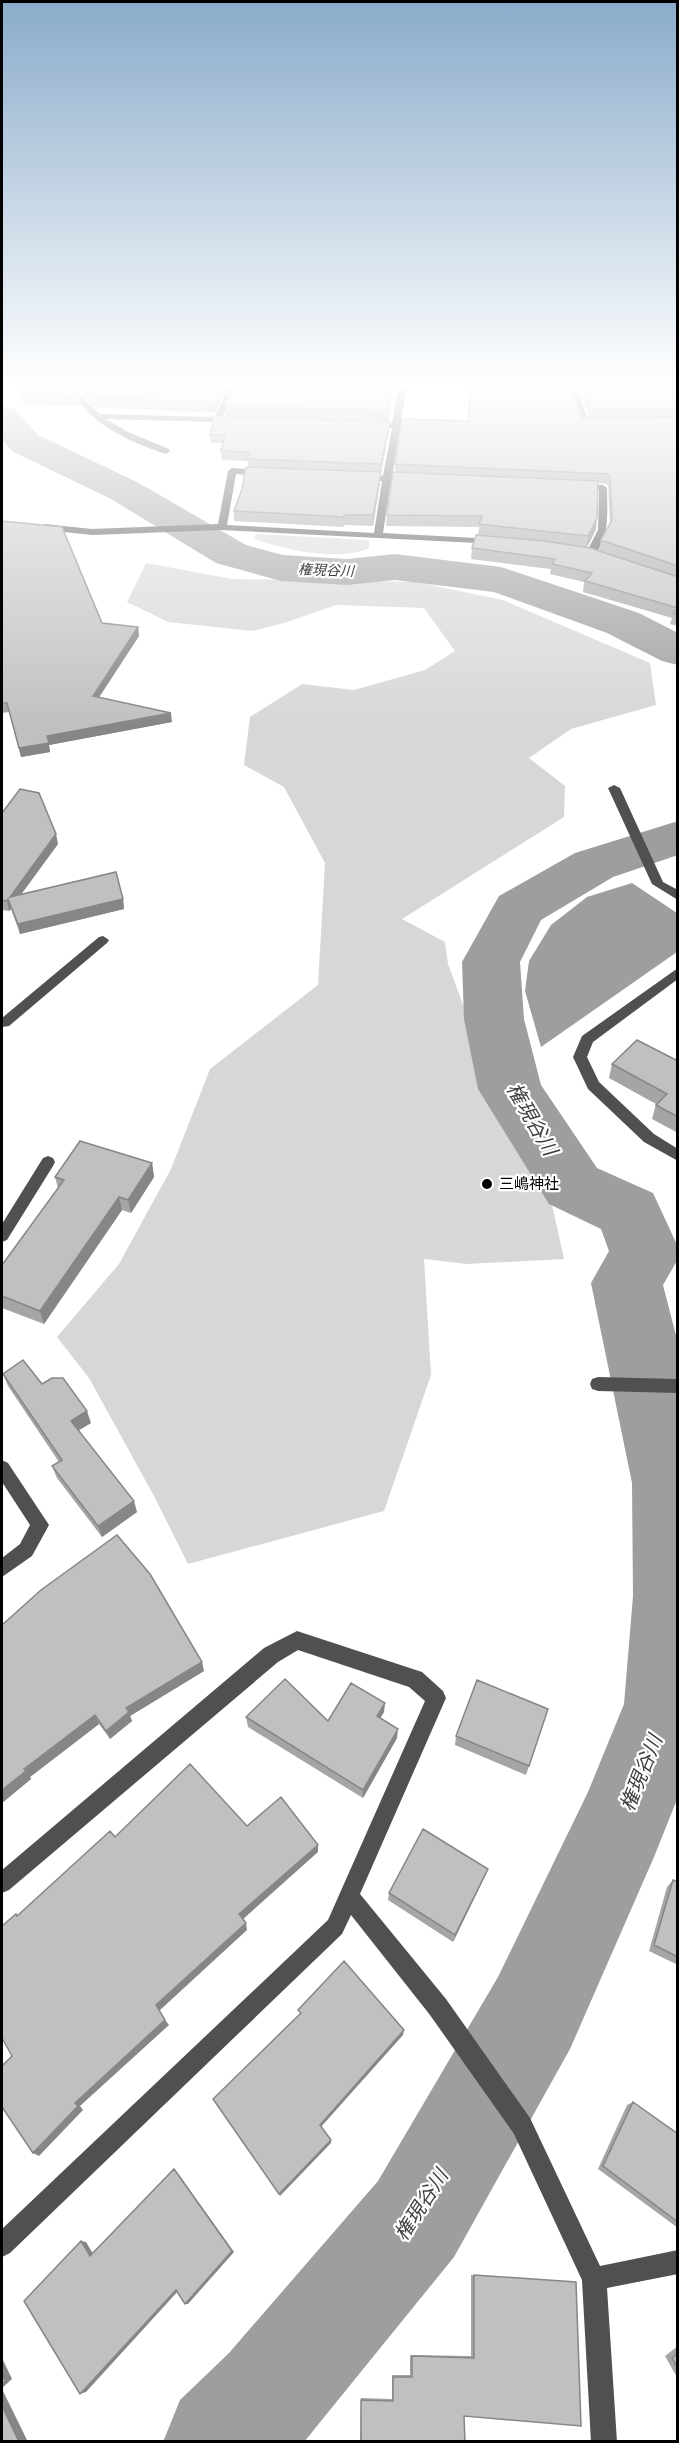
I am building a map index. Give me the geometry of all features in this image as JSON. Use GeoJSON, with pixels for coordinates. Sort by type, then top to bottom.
{"type":"FeatureCollection","features":[{"type":"Feature","properties":{"kind":"street"},"geometry":{"type":"LineString","coordinates":[[222,527],[227,498]]}},
{"type":"Feature","properties":{"kind":"street"},"geometry":{"type":"LineString","coordinates":[[378,534],[383,498]]}},
{"type":"Feature","properties":{"kind":"street"},"geometry":{"type":"LineString","coordinates":[[602,556],[586,552],[603,531],[603,498]]}},
{"type":"Feature","properties":{"kind":"street"},"geometry":{"type":"LineString","coordinates":[[36,526],[92,532],[222,527],[509,543]]}},
{"type":"Feature","properties":{"kind":"street"},"geometry":{"type":"LineString","coordinates":[[614,788],[658,884],[678,896]]}},
{"type":"Feature","properties":{"kind":"street"},"geometry":{"type":"LineString","coordinates":[[2,1022],[4,1023],[103,940]]}},
{"type":"Feature","properties":{"kind":"street"},"geometry":{"type":"LineString","coordinates":[[678,972],[588,1040],[580,1057],[593,1085],[649,1138],[678,1156]]}},
{"type":"Feature","properties":{"kind":"street"},"geometry":{"type":"LineString","coordinates":[[2,1236],[48,1162]]}},
{"type":"Feature","properties":{"kind":"street"},"geometry":{"type":"LineString","coordinates":[[598,1384],[678,1386]]}},
{"type":"Feature","properties":{"kind":"street"},"geometry":{"type":"LineString","coordinates":[[2,1468],[40,1525],[26,1550],[2,1568]]}},
{"type":"Feature","properties":{"kind":"street"},"geometry":{"type":"LineString","coordinates":[[2,1883],[271,1655],[297,1640],[414,1679],[436,1698],[334,1927],[2,2246]]}},
{"type":"Feature","properties":{"kind":"street"},"geometry":{"type":"LineString","coordinates":[[348,1895],[438,2007],[522,2126],[594,2279],[604,2442]]}},
{"type":"Feature","properties":{"kind":"street"},"geometry":{"type":"LineString","coordinates":[[594,2279],[678,2262]]}},
{"type":"Feature","properties":{"kind":"shaded area"},"geometry":{"type":"Polygon","coordinates":[[[255,534],[369,540],[369,548],[343,554],[312,553],[255,539],[255,534]]]}},
{"type":"Feature","properties":{"kind":"shaded area"},"geometry":{"type":"Polygon","coordinates":[[[146,563],[232,579],[416,582],[503,600],[650,663],[656,705],[571,729],[529,758],[565,786],[564,817],[402,919],[445,942],[448,964],[504,1115],[549,1191],[564,1259],[467,1264],[424,1259],[431,1375],[384,1511],[188,1564],[154,1496],[89,1378],[57,1337],[119,1264],[171,1169],[210,1069],[318,985],[325,863],[284,787],[244,765],[250,717],[302,684],[354,690],[425,670],[455,651],[424,608],[336,605],[253,631],[168,622],[127,602],[146,563]]]}},
{"type":"Feature","properties":{"kind":"shaded area"},"geometry":{"type":"Polygon","coordinates":[[[632,883],[677,913],[677,952],[541,1047],[525,991],[529,961],[551,925],[587,897],[632,883]]]}},
{"type":"Feature","properties":{"kind":"building"},"geometry":{"type":"Polygon","coordinates":[[[239,498],[376,498],[373,515],[344,515],[344,517],[234,511],[239,498]]]}},
{"type":"Feature","properties":{"kind":"building"},"geometry":{"type":"Polygon","coordinates":[[[389,498],[598,498],[597,518],[588,536],[479,524],[482,516],[387,515],[389,498]]]}},
{"type":"Feature","properties":{"kind":"building"},"geometry":{"type":"Polygon","coordinates":[[[611,498],[678,498],[678,566],[601,540],[612,520],[611,498]]]}},
{"type":"Feature","properties":{"kind":"building"},"geometry":{"type":"Polygon","coordinates":[[[2,521],[62,527],[102,623],[138,627],[93,696],[171,713],[47,736],[49,743],[19,748],[7,703],[2,703],[2,521]]]}},
{"type":"Feature","properties":{"kind":"building"},"geometry":{"type":"Polygon","coordinates":[[[476,535],[590,548],[678,577],[678,608],[585,581],[592,573],[552,564],[555,559],[472,548],[476,535]]]}},
{"type":"Feature","properties":{"kind":"building"},"geometry":{"type":"Polygon","coordinates":[[[20,789],[39,793],[56,834],[10,897],[116,872],[123,899],[18,924],[8,899],[7,901],[2,900],[2,813],[20,789]]]}},
{"type":"Feature","properties":{"kind":"building"},"geometry":{"type":"Polygon","coordinates":[[[637,1040],[678,1061],[678,1117],[656,1105],[667,1094],[612,1064],[637,1040]]]}},
{"type":"Feature","properties":{"kind":"building"},"geometry":{"type":"Polygon","coordinates":[[[80,1141],[152,1163],[128,1200],[119,1197],[40,1311],[2,1296],[2,1265],[64,1180],[55,1177],[80,1141]]]}},
{"type":"Feature","properties":{"kind":"building"},"geometry":{"type":"Polygon","coordinates":[[[23,1360],[42,1384],[52,1378],[63,1378],[87,1411],[71,1421],[134,1501],[98,1526],[52,1466],[62,1460],[3,1374],[23,1360]]]}},
{"type":"Feature","properties":{"kind":"building"},"geometry":{"type":"Polygon","coordinates":[[[117,1535],[150,1574],[202,1662],[126,1708],[129,1712],[106,1731],[95,1715],[24,1769],[26,1771],[2,1790],[2,1625],[41,1590],[117,1535]]]}},
{"type":"Feature","properties":{"kind":"building"},"geometry":{"type":"Polygon","coordinates":[[[285,1679],[328,1721],[351,1683],[385,1703],[377,1716],[398,1729],[363,1790],[246,1717],[285,1679]]]}},
{"type":"Feature","properties":{"kind":"building"},"geometry":{"type":"Polygon","coordinates":[[[477,1680],[548,1709],[529,1766],[456,1736],[477,1680]]]}},
{"type":"Feature","properties":{"kind":"building"},"geometry":{"type":"Polygon","coordinates":[[[190,1764],[247,1826],[281,1797],[318,1845],[239,1914],[246,1923],[156,2005],[165,2020],[75,2103],[78,2106],[33,2153],[2,2107],[2,2066],[12,2056],[2,2038],[2,1926],[16,1914],[17,1916],[110,1831],[115,1837],[190,1764]]]}},
{"type":"Feature","properties":{"kind":"building"},"geometry":{"type":"Polygon","coordinates":[[[423,1829],[488,1869],[455,1935],[389,1893],[423,1829]]]}},
{"type":"Feature","properties":{"kind":"building"},"geometry":{"type":"Polygon","coordinates":[[[673,1880],[678,1882],[678,1957],[654,1945],[673,1880]]]}},
{"type":"Feature","properties":{"kind":"building"},"geometry":{"type":"Polygon","coordinates":[[[344,1961],[404,2030],[320,2125],[331,2140],[279,2194],[213,2099],[301,2013],[298,2010],[344,1961]]]}},
{"type":"Feature","properties":{"kind":"building"},"geometry":{"type":"Polygon","coordinates":[[[633,2102],[678,2134],[678,2222],[603,2166],[633,2102]]]}},
{"type":"Feature","properties":{"kind":"building"},"geometry":{"type":"Polygon","coordinates":[[[174,2169],[232,2251],[185,2304],[176,2290],[80,2394],[24,2301],[81,2241],[90,2256],[174,2169]]]}},
{"type":"Feature","properties":{"kind":"building"},"geometry":{"type":"Polygon","coordinates":[[[474,2275],[576,2282],[581,2426],[464,2416],[465,2442],[361,2442],[361,2400],[393,2401],[393,2377],[412,2377],[412,2356],[474,2358],[474,2275]]]}},
{"type":"Feature","properties":{"kind":"building"},"geometry":{"type":"Polygon","coordinates":[[[678,2354],[678,2368],[672,2358],[678,2354]]]}},
{"type":"Feature","properties":{"kind":"building"},"geometry":{"type":"Polygon","coordinates":[[[2,2406],[19,2442],[2,2442],[2,2406]]]}},
{"type":"Feature","properties":{"kind":"waterway","name":"権現谷川"},"geometry":{"type":"LineString","coordinates":[[137,498],[231,554],[281,568],[347,572],[395,567],[501,580],[623,623],[678,651]]}},
{"type":"Feature","properties":{"kind":"waterway","name":"権現谷川"},"geometry":{"type":"LineString","coordinates":[[222,2442],[270,2394],[416,2219],[534,2013],[621,1824],[668,1704],[675,1596],[672,1483],[627,1283],[645,1254],[629,1212],[573,1186],[510,1089],[494,1019],[491,962],[519,909],[594,865],[678,837]]}},
{"type":"Feature","properties":{"kind":"place","name":"三嶋神社"},"geometry":{"type":"Point","coordinates":[487,1184]}}]}
